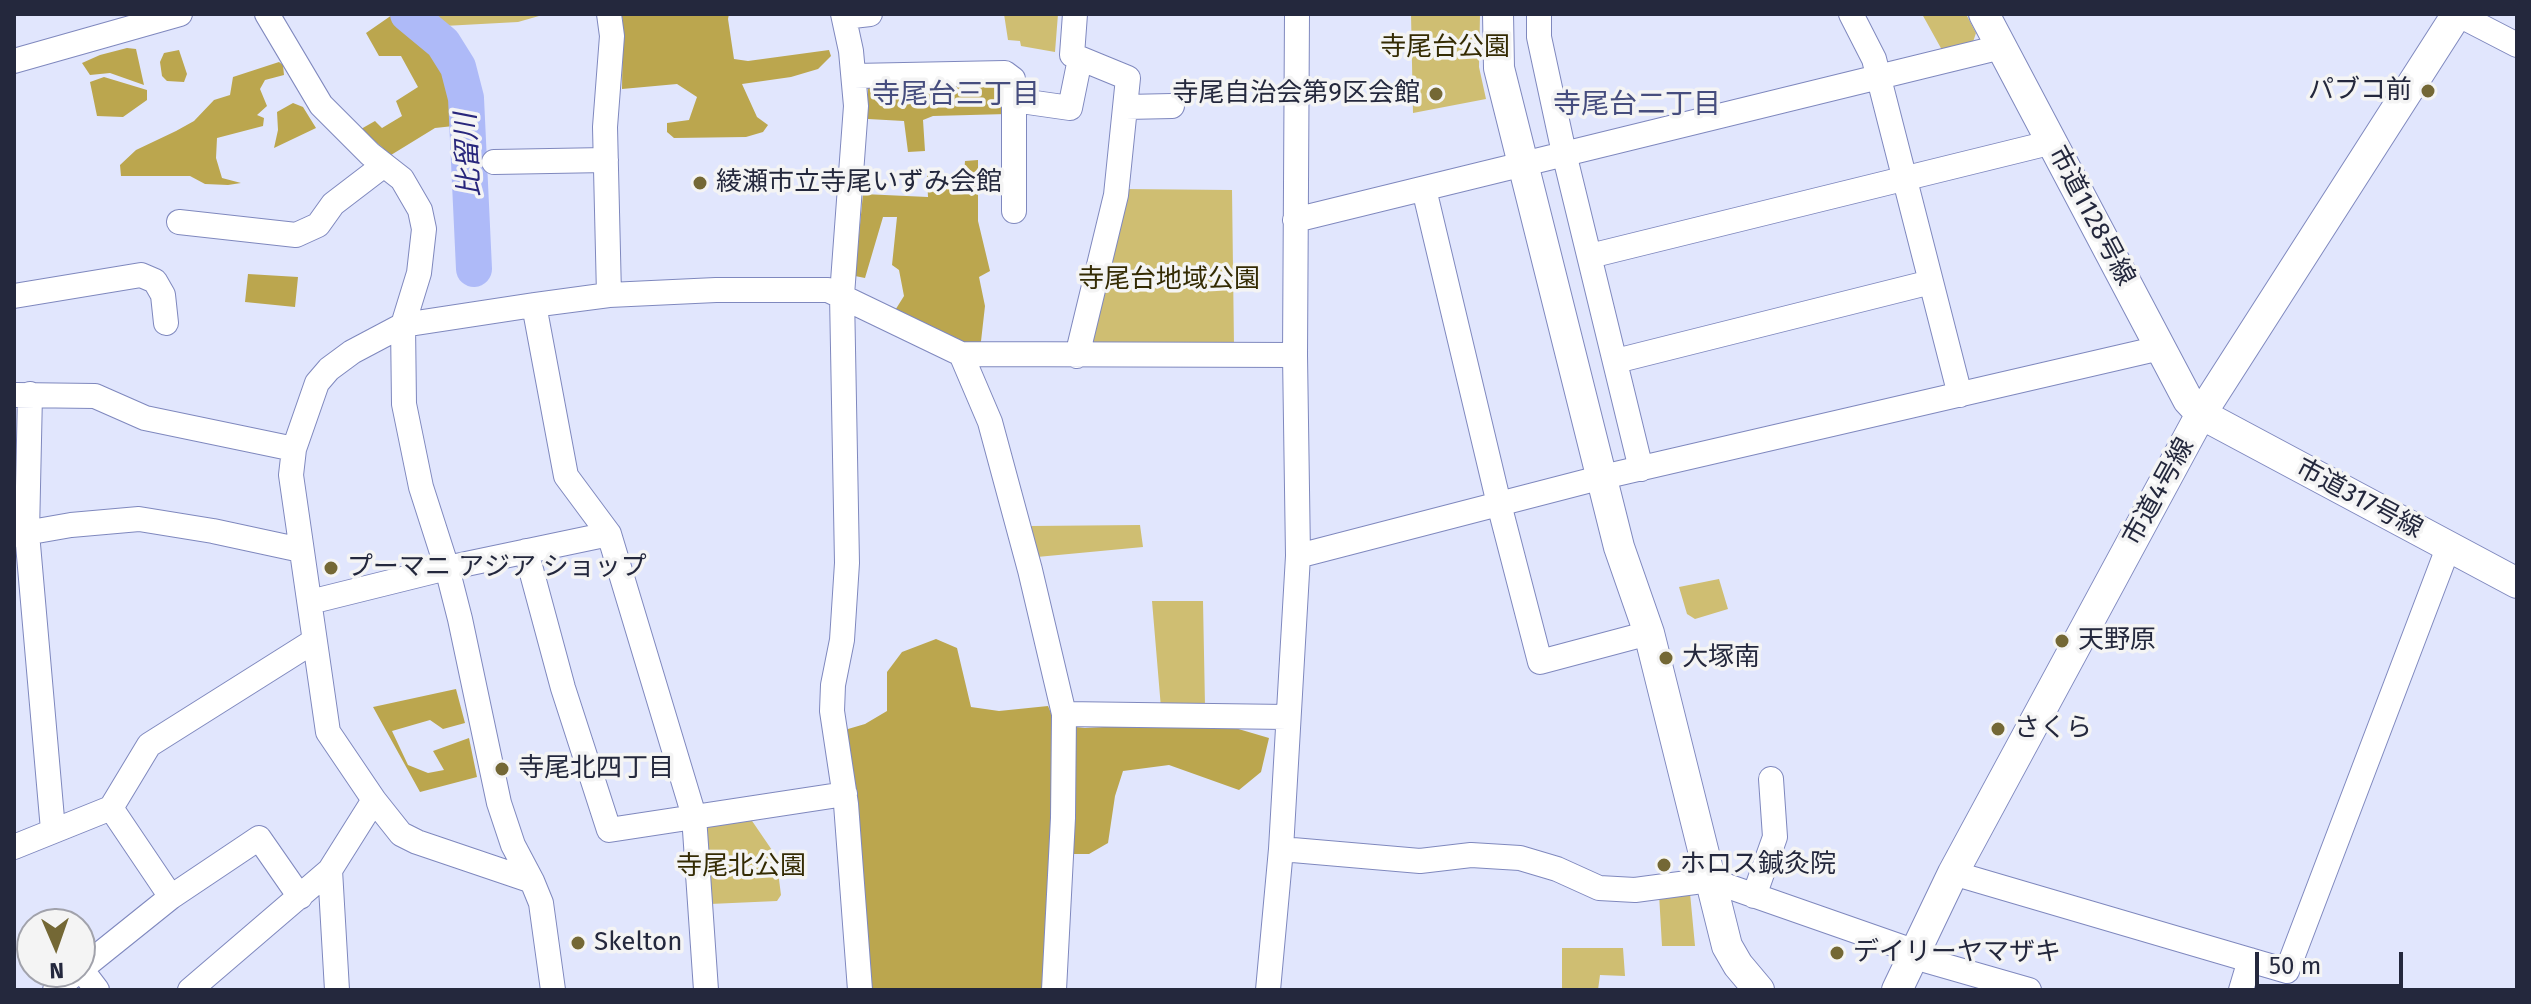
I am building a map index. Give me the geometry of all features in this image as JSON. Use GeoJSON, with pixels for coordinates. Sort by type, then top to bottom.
{"type":"FeatureCollection","features":[{"type":"Feature","properties":{"kind":"street"},"geometry":{"type":"LineString","coordinates":[[14,61],[180,14]]}},
{"type":"Feature","properties":{"kind":"street"},"geometry":{"type":"LineString","coordinates":[[267,14],[321,105],[402,179],[420,210],[424,229],[419,273],[403,325],[404,404],[421,487],[447,568],[499,803],[513,845],[541,903],[553,990]]}},
{"type":"Feature","properties":{"kind":"street"},"geometry":{"type":"LineString","coordinates":[[609,14],[612,36],[606,113],[609,295]]}},
{"type":"Feature","properties":{"kind":"street"},"geometry":{"type":"LineString","coordinates":[[860,990],[845,794],[832,711],[833,685],[843,628],[847,563],[842,295],[856,106],[843,16],[870,14]]}},
{"type":"Feature","properties":{"kind":"street"},"geometry":{"type":"LineString","coordinates":[[1075,14],[1072,55],[1128,78],[1116,195],[1077,356]]}},
{"type":"Feature","properties":{"kind":"street"},"geometry":{"type":"LineString","coordinates":[[1268,990],[1281,849],[1298,556],[1295,355],[1297,14]]}},
{"type":"Feature","properties":{"kind":"street"},"geometry":{"type":"LineString","coordinates":[[1498,14],[1499,68],[1619,547],[1649,633],[1727,946],[1759,990]]}},
{"type":"Feature","properties":{"kind":"street"},"geometry":{"type":"LineString","coordinates":[[1539,14],[1539,37],[1564,153],[1641,469]]}},
{"type":"Feature","properties":{"kind":"street"},"geometry":{"type":"LineString","coordinates":[[1851,14],[1874,59],[1960,395]]}},
{"type":"Feature","properties":{"kind":"street","name":"市道1128号線"},"geometry":{"type":"LineString","coordinates":[[1984,14],[2188,400],[2201,414]]}},
{"type":"Feature","properties":{"kind":"street"},"geometry":{"type":"LineString","coordinates":[[2457,14],[2517,45]]}},
{"type":"Feature","properties":{"kind":"street","name":"市道4号線"},"geometry":{"type":"LineString","coordinates":[[1897,990],[1953,873],[2201,414],[2457,14]]}},
{"type":"Feature","properties":{"kind":"street"},"geometry":{"type":"LineString","coordinates":[[1295,220],[2001,47]]}},
{"type":"Feature","properties":{"kind":"street"},"geometry":{"type":"LineString","coordinates":[[1014,100],[1070,108],[1080,59]]}},
{"type":"Feature","properties":{"kind":"street"},"geometry":{"type":"LineString","coordinates":[[854,76],[1005,73],[1013,79],[1014,211]]}},
{"type":"Feature","properties":{"kind":"street"},"geometry":{"type":"LineString","coordinates":[[1126,107],[1172,106]]}},
{"type":"Feature","properties":{"kind":"street"},"geometry":{"type":"LineString","coordinates":[[1590,256],[2053,142]]}},
{"type":"Feature","properties":{"kind":"street"},"geometry":{"type":"LineString","coordinates":[[494,162],[606,160]]}},
{"type":"Feature","properties":{"kind":"street"},"geometry":{"type":"LineString","coordinates":[[179,222],[296,235],[318,225],[333,204],[384,165]]}},
{"type":"Feature","properties":{"kind":"street"},"geometry":{"type":"LineString","coordinates":[[1424,189],[1540,662],[1649,633]]}},
{"type":"Feature","properties":{"kind":"street"},"geometry":{"type":"LineString","coordinates":[[14,296],[141,275],[155,281],[163,295],[166,323]]}},
{"type":"Feature","properties":{"kind":"street"},"geometry":{"type":"LineString","coordinates":[[1616,361],[1931,282]]}},
{"type":"Feature","properties":{"kind":"street"},"geometry":{"type":"LineString","coordinates":[[532,881],[401,834],[328,732],[291,475],[294,449],[317,383],[329,369],[366,343],[403,325],[609,295],[828,290],[961,354],[1295,355]]}},
{"type":"Feature","properties":{"kind":"street"},"geometry":{"type":"LineString","coordinates":[[534,305],[566,476],[609,534],[694,816],[706,990]]}},
{"type":"Feature","properties":{"kind":"street"},"geometry":{"type":"LineString","coordinates":[[1298,556],[1603,477],[2160,348]]}},
{"type":"Feature","properties":{"kind":"street"},"geometry":{"type":"LineString","coordinates":[[961,354],[990,422],[1030,570],[1064,714],[1063,818],[1054,990]]}},
{"type":"Feature","properties":{"kind":"street"},"geometry":{"type":"LineString","coordinates":[[53,830],[20,534],[22,394],[95,396],[145,418],[294,449]]}},
{"type":"Feature","properties":{"kind":"street","name":"市道317号線"},"geometry":{"type":"LineString","coordinates":[[2201,414],[2517,583]]}},
{"type":"Feature","properties":{"kind":"street"},"geometry":{"type":"LineString","coordinates":[[20,534],[71,525],[139,519],[301,550]]}},
{"type":"Feature","properties":{"kind":"street"},"geometry":{"type":"LineString","coordinates":[[310,602],[447,568],[609,534]]}},
{"type":"Feature","properties":{"kind":"street"},"geometry":{"type":"LineString","coordinates":[[1953,873],[2287,971],[2448,548]]}},
{"type":"Feature","properties":{"kind":"street"},"geometry":{"type":"LineString","coordinates":[[526,551],[563,688],[609,830],[845,794]]}},
{"type":"Feature","properties":{"kind":"street"},"geometry":{"type":"LineString","coordinates":[[14,847],[111,808],[149,745],[314,641]]}},
{"type":"Feature","properties":{"kind":"street"},"geometry":{"type":"LineString","coordinates":[[1064,714],[1287,717]]}},
{"type":"Feature","properties":{"kind":"street"},"geometry":{"type":"LineString","coordinates":[[1754,896],[1775,837],[1771,779]]}},
{"type":"Feature","properties":{"kind":"street"},"geometry":{"type":"LineString","coordinates":[[190,990],[330,870],[374,800]]}},
{"type":"Feature","properties":{"kind":"street"},"geometry":{"type":"LineString","coordinates":[[111,808],[171,897]]}},
{"type":"Feature","properties":{"kind":"street"},"geometry":{"type":"LineString","coordinates":[[96,957],[171,897],[259,838],[300,897]]}},
{"type":"Feature","properties":{"kind":"street"},"geometry":{"type":"LineString","coordinates":[[1281,849],[1420,861],[1471,855],[1520,858],[1557,869],[1599,888],[1635,890],[1710,880],[1915,954],[2029,990]]}},
{"type":"Feature","properties":{"kind":"street"},"geometry":{"type":"LineString","coordinates":[[330,870],[337,990]]}},
{"type":"Feature","properties":{"kind":"street"},"geometry":{"type":"LineString","coordinates":[[2241,990],[2250,960]]}},
{"type":"Feature","properties":{"kind":"green space"},"geometry":{"type":"Polygon","coordinates":[[[422,14],[546,14],[518,22],[444,26],[422,14]]]}},
{"type":"Feature","properties":{"kind":"green space"},"geometry":{"type":"Polygon","coordinates":[[[1004,14],[1058,14],[1055,52],[1021,46],[1020,41],[1008,40],[1004,14]]]}},
{"type":"Feature","properties":{"kind":"green space","name":"寺尾台公園"},"geometry":{"type":"Polygon","coordinates":[[[1411,14],[1480,14],[1479,67],[1486,99],[1413,113],[1411,14]]]}},
{"type":"Feature","properties":{"kind":"green space"},"geometry":{"type":"Polygon","coordinates":[[[1922,14],[1966,14],[1976,33],[1973,42],[1942,50],[1922,14]]]}},
{"type":"Feature","properties":{"kind":"green space","name":"寺尾台地域公園"},"geometry":{"type":"Polygon","coordinates":[[[1122,189],[1232,190],[1234,346],[1091,346],[1122,189]]]}},
{"type":"Feature","properties":{"kind":"green space"},"geometry":{"type":"Polygon","coordinates":[[[1140,525],[1143,547],[1037,557],[1031,526],[1140,525]]]}},
{"type":"Feature","properties":{"kind":"green space"},"geometry":{"type":"Polygon","coordinates":[[[1719,579],[1728,609],[1695,619],[1687,614],[1679,587],[1719,579]]]}},
{"type":"Feature","properties":{"kind":"green space"},"geometry":{"type":"Polygon","coordinates":[[[1152,601],[1203,601],[1205,706],[1161,708],[1152,601]]]}},
{"type":"Feature","properties":{"kind":"green space","name":"寺尾北公園"},"geometry":{"type":"Polygon","coordinates":[[[748,815],[776,856],[781,895],[777,901],[710,904],[704,831],[708,822],[748,815]]]}},
{"type":"Feature","properties":{"kind":"green space"},"geometry":{"type":"Polygon","coordinates":[[[1690,893],[1695,946],[1662,946],[1659,894],[1690,893]]]}},
{"type":"Feature","properties":{"kind":"green space"},"geometry":{"type":"Polygon","coordinates":[[[1562,948],[1623,948],[1625,976],[1600,975],[1598,990],[1562,990],[1562,948]]]}},
{"type":"Feature","properties":{"kind":"shaded area"},"geometry":{"type":"Polygon","coordinates":[[[621,14],[729,14],[734,59],[748,61],[829,50],[831,56],[818,69],[791,77],[742,84],[757,117],[768,125],[763,132],[746,137],[674,138],[667,132],[667,123],[689,120],[697,97],[677,84],[622,89],[621,14]]]}},
{"type":"Feature","properties":{"kind":"shaded area"},"geometry":{"type":"Polygon","coordinates":[[[392,15],[438,44],[453,68],[463,99],[463,125],[435,128],[391,155],[361,129],[375,121],[382,128],[402,116],[396,101],[418,87],[401,56],[379,56],[366,33],[392,15]]]}},
{"type":"Feature","properties":{"kind":"shaded area"},"geometry":{"type":"Polygon","coordinates":[[[127,48],[136,49],[144,85],[110,73],[90,75],[82,63],[100,55],[127,48]]]}},
{"type":"Feature","properties":{"kind":"shaded area"},"geometry":{"type":"Polygon","coordinates":[[[179,50],[187,74],[184,82],[167,81],[162,76],[160,62],[164,53],[179,50]]]}},
{"type":"Feature","properties":{"kind":"shaded area"},"geometry":{"type":"Polygon","coordinates":[[[279,62],[283,65],[284,75],[265,80],[260,89],[267,106],[257,115],[264,118],[263,126],[217,138],[216,158],[222,178],[241,183],[205,184],[190,176],[121,176],[120,165],[136,150],[194,121],[214,100],[230,95],[233,77],[279,62]]]}},
{"type":"Feature","properties":{"kind":"shaded area"},"geometry":{"type":"Polygon","coordinates":[[[104,77],[147,90],[147,100],[123,117],[97,116],[90,82],[104,77]]]}},
{"type":"Feature","properties":{"kind":"shaded area"},"geometry":{"type":"Polygon","coordinates":[[[988,81],[1008,87],[1007,114],[933,116],[923,120],[925,151],[908,152],[904,121],[868,119],[868,85],[988,81]]]}},
{"type":"Feature","properties":{"kind":"shaded area"},"geometry":{"type":"Polygon","coordinates":[[[293,103],[303,107],[316,128],[274,148],[278,130],[277,112],[293,103]]]}},
{"type":"Feature","properties":{"kind":"shaded area"},"geometry":{"type":"Polygon","coordinates":[[[978,160],[978,221],[990,271],[979,277],[985,306],[980,350],[894,312],[904,296],[899,270],[892,265],[897,217],[883,217],[865,278],[855,276],[863,194],[928,197],[927,175],[964,175],[965,161],[978,160]]]}},
{"type":"Feature","properties":{"kind":"shaded area"},"geometry":{"type":"Polygon","coordinates":[[[248,274],[298,277],[295,307],[245,302],[248,274]]]}},
{"type":"Feature","properties":{"kind":"shaded area"},"geometry":{"type":"Polygon","coordinates":[[[936,639],[957,648],[971,707],[999,711],[1048,706],[1056,725],[1085,728],[1162,724],[1235,728],[1269,738],[1261,772],[1239,790],[1169,765],[1123,771],[1115,796],[1108,843],[1089,854],[1053,854],[1044,990],[872,990],[859,840],[847,752],[848,729],[865,724],[887,711],[887,672],[902,652],[936,639]]]}},
{"type":"Feature","properties":{"kind":"shaded area"},"geometry":{"type":"Polygon","coordinates":[[[456,689],[465,723],[443,729],[430,720],[392,731],[408,765],[428,773],[444,770],[433,751],[469,738],[477,777],[420,792],[373,707],[456,689]]]}},
{"type":"Feature","properties":{"kind":"waterway","name":"比留川"},"geometry":{"type":"LineString","coordinates":[[408,14],[443,43],[458,67],[466,98],[474,269]]}},
{"type":"Feature","properties":{"kind":"place","name":"パブコ前"},"geometry":{"type":"Point","coordinates":[2428,91]}},
{"type":"Feature","properties":{"kind":"place","name":"寺尾自治会第9区会館"},"geometry":{"type":"Point","coordinates":[1436,94]}},
{"type":"Feature","properties":{"kind":"place","name":"綾瀬市立寺尾いずみ会館"},"geometry":{"type":"Point","coordinates":[700,183]}},
{"type":"Feature","properties":{"kind":"place","name":"プーマニ アジア ショップ"},"geometry":{"type":"Point","coordinates":[331,568]}},
{"type":"Feature","properties":{"kind":"place","name":"天野原"},"geometry":{"type":"Point","coordinates":[2062,641]}},
{"type":"Feature","properties":{"kind":"place","name":"大塚南"},"geometry":{"type":"Point","coordinates":[1666,658]}},
{"type":"Feature","properties":{"kind":"place","name":"さくら"},"geometry":{"type":"Point","coordinates":[1998,729]}},
{"type":"Feature","properties":{"kind":"place","name":"寺尾北四丁目"},"geometry":{"type":"Point","coordinates":[502,769]}},
{"type":"Feature","properties":{"kind":"place","name":"ホロス鍼灸院"},"geometry":{"type":"Point","coordinates":[1664,865]}},
{"type":"Feature","properties":{"kind":"place","name":"Skelton"},"geometry":{"type":"Point","coordinates":[578,943]}},
{"type":"Feature","properties":{"kind":"place","name":"デイリーヤマザキ"},"geometry":{"type":"Point","coordinates":[1837,953]}},
{"type":"Feature","properties":{"kind":"district","name":"寺尾台三丁目"},"geometry":{"type":"Point","coordinates":[956,95]}},
{"type":"Feature","properties":{"kind":"district","name":"寺尾台二丁目"},"geometry":{"type":"Point","coordinates":[1637,105]}}]}
